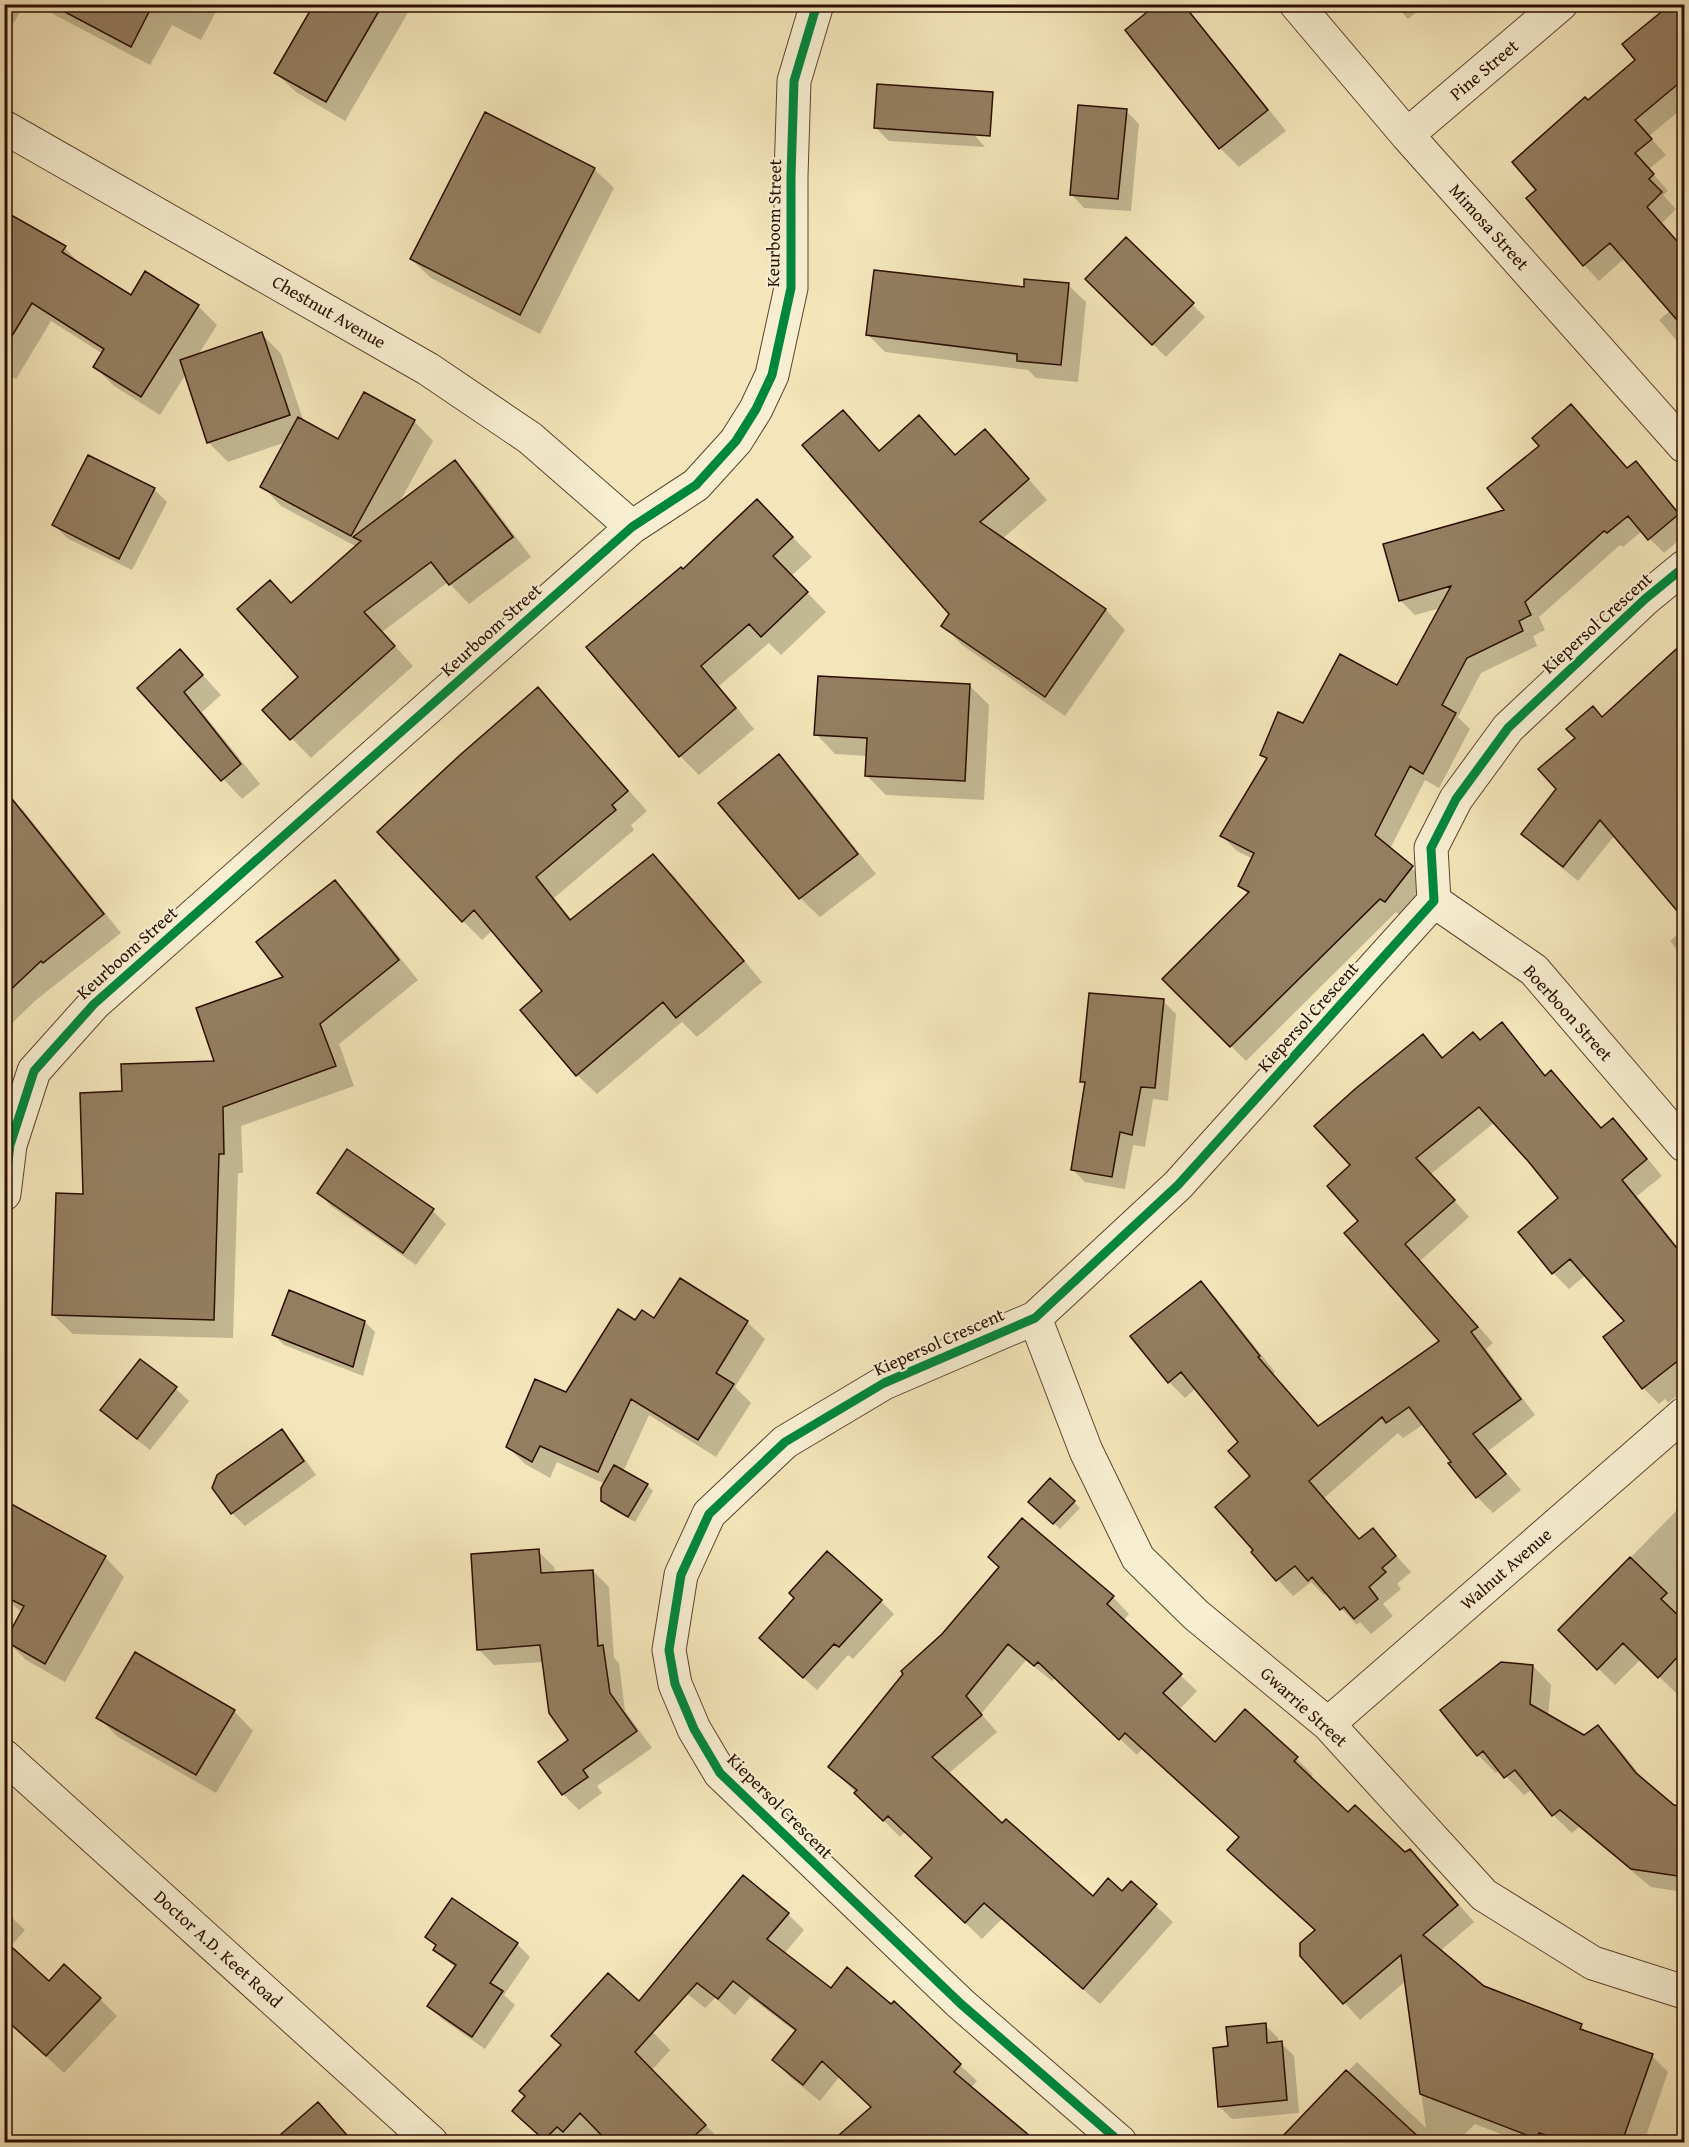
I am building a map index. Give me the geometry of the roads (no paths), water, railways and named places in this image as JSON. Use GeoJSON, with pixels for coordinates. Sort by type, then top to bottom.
{"type":"FeatureCollection","features":[{"type":"Feature","properties":{"kind":"street","name":"Keurboom Street"},"geometry":{"type":"LineString","coordinates":[[4,1194],[7,1143],[34,1071],[94,1004],[632,527],[696,485],[736,441],[756,409],[772,375],[791,288],[794,81],[817,4]]}},
{"type":"Feature","properties":{"kind":"street","name":"Mimosa Street"},"geometry":{"type":"LineString","coordinates":[[1296,4],[1407,135],[1684,446]]}},
{"type":"Feature","properties":{"kind":"street","name":"Pine Street"},"geometry":{"type":"LineString","coordinates":[[1407,135],[1561,4]]}},
{"type":"Feature","properties":{"kind":"street","name":"Chestnut Avenue"},"geometry":{"type":"LineString","coordinates":[[4,127],[428,369],[530,438],[632,527]]}},
{"type":"Feature","properties":{"kind":"street","name":"Kiepersol Crescent"},"geometry":{"type":"LineString","coordinates":[[1120,2142],[961,2004],[720,1773],[694,1729],[675,1684],[669,1650],[681,1575],[709,1514],[785,1442],[884,1383],[1035,1318],[1178,1185],[1434,901],[1431,848],[1456,799],[1508,728],[1644,599],[1684,567]]}},
{"type":"Feature","properties":{"kind":"street","name":"Boerboon Street"},"geometry":{"type":"LineString","coordinates":[[1434,901],[1534,970],[1684,1145]]}},
{"type":"Feature","properties":{"kind":"street","name":"Gwarrie Street"},"geometry":{"type":"LineString","coordinates":[[1035,1318],[1086,1451],[1138,1558],[1196,1615],[1328,1724],[1484,1895],[1593,1964],[1684,1992]]}},
{"type":"Feature","properties":{"kind":"street","name":"Walnut Avenue"},"geometry":{"type":"LineString","coordinates":[[1328,1724],[1684,1414]]}},
{"type":"Feature","properties":{"kind":"street","name":"Doctor A.D. Keet Road"},"geometry":{"type":"LineString","coordinates":[[4,1756],[432,2142]]}}]}
